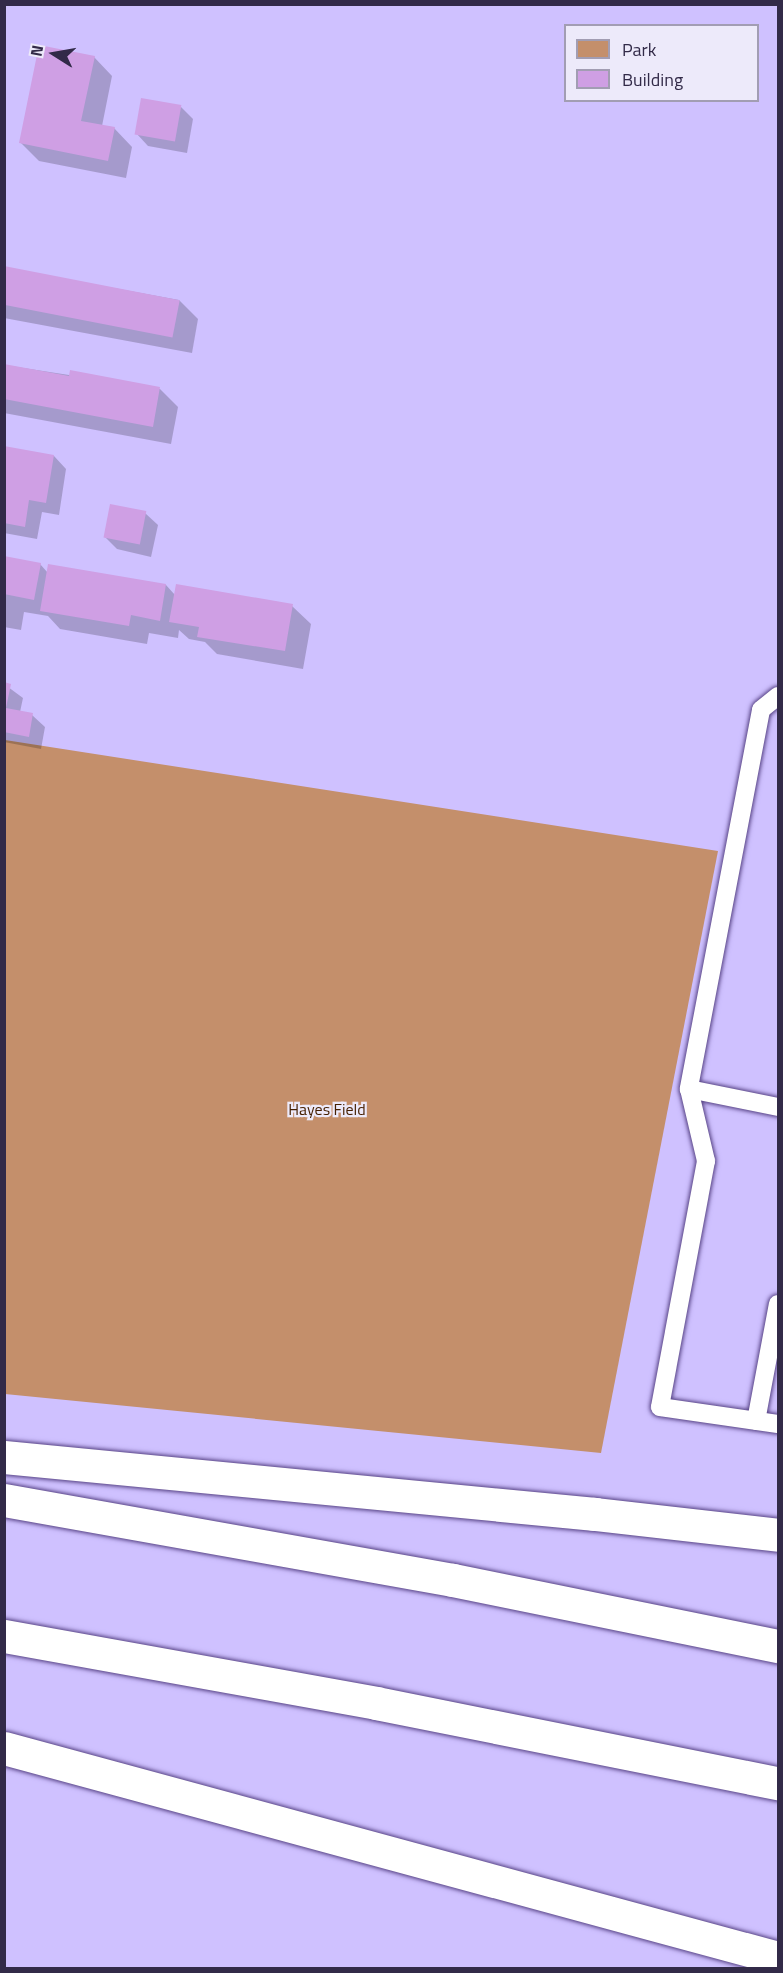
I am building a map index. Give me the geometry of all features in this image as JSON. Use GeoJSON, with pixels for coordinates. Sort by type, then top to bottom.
{"type":"FeatureCollection","features":[{"type":"Feature","properties":{"kind":"highway"},"geometry":{"type":"LineString","coordinates":[[4,1457],[595,1514],[778,1535]]}},
{"type":"Feature","properties":{"kind":"highway"},"geometry":{"type":"LineString","coordinates":[[4,1500],[453,1580],[778,1646]]}},
{"type":"Feature","properties":{"kind":"highway"},"geometry":{"type":"LineString","coordinates":[[4,1636],[376,1703],[778,1783]]}},
{"type":"Feature","properties":{"kind":"highway"},"geometry":{"type":"LineString","coordinates":[[4,1748],[778,1958]]}},
{"type":"Feature","properties":{"kind":"lane"},"geometry":{"type":"LineString","coordinates":[[778,696],[761,710],[689,1089],[706,1161],[660,1407],[778,1424]]}},
{"type":"Feature","properties":{"kind":"lane"},"geometry":{"type":"LineString","coordinates":[[689,1089],[778,1107]]}},
{"type":"Feature","properties":{"kind":"lane"},"geometry":{"type":"LineString","coordinates":[[756,1421],[778,1304]]}},
{"type":"Feature","properties":{"kind":"green space","name":"Hayes Field"},"geometry":{"type":"Polygon","coordinates":[[[5,740],[718,851],[601,1453],[5,1394],[5,740]]]}},
{"type":"Feature","properties":{"kind":"building"},"geometry":{"type":"Polygon","coordinates":[[[39,45],[95,56],[81,121],[115,127],[108,161],[19,143],[39,45]]]}},
{"type":"Feature","properties":{"kind":"building"},"geometry":{"type":"Polygon","coordinates":[[[141,98],[181,105],[175,142],[135,134],[141,98]]]}},
{"type":"Feature","properties":{"kind":"building"},"geometry":{"type":"Polygon","coordinates":[[[4,266],[180,300],[172,337],[4,305],[4,266]]]}},
{"type":"Feature","properties":{"kind":"building"},"geometry":{"type":"Polygon","coordinates":[[[4,364],[69,376],[70,370],[160,387],[153,427],[4,399],[4,364]]]}},
{"type":"Feature","properties":{"kind":"building"},"geometry":{"type":"Polygon","coordinates":[[[4,446],[54,455],[46,503],[29,500],[25,527],[4,523],[4,446]]]}},
{"type":"Feature","properties":{"kind":"building"},"geometry":{"type":"Polygon","coordinates":[[[110,504],[146,511],[140,544],[104,537],[110,504]]]}},
{"type":"Feature","properties":{"kind":"building"},"geometry":{"type":"Polygon","coordinates":[[[4,556],[41,563],[34,600],[4,594],[4,556]]]}},
{"type":"Feature","properties":{"kind":"building"},"geometry":{"type":"Polygon","coordinates":[[[48,564],[166,584],[160,621],[131,615],[129,626],[40,611],[48,564]]]}},
{"type":"Feature","properties":{"kind":"building"},"geometry":{"type":"Polygon","coordinates":[[[176,584],[293,604],[285,651],[197,637],[199,627],[169,622],[176,584]]]}},
{"type":"Feature","properties":{"kind":"building"},"geometry":{"type":"Polygon","coordinates":[[[4,682],[11,684],[6,708],[33,713],[29,737],[4,732],[4,682]]]}}]}
